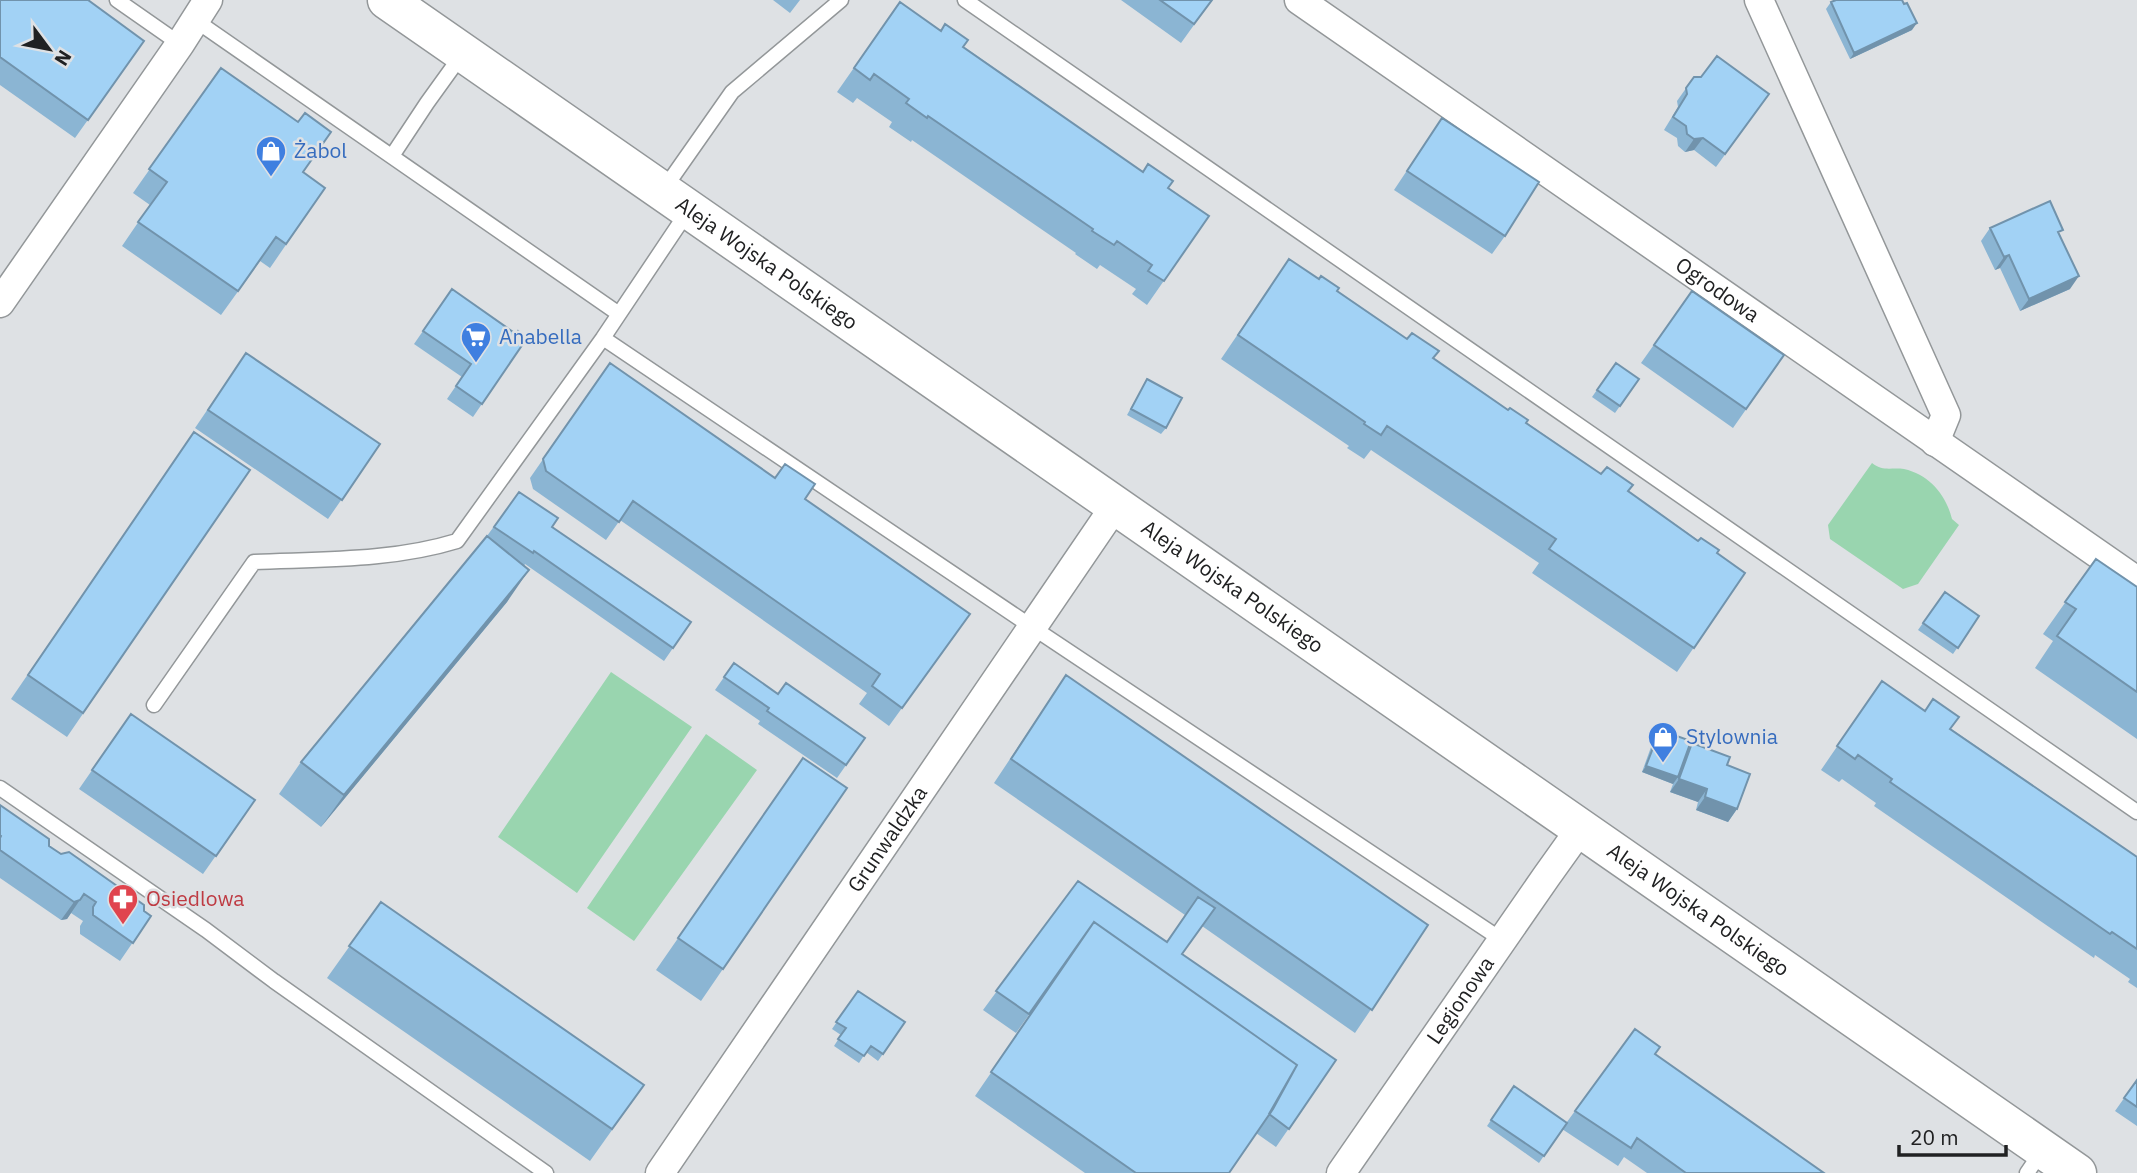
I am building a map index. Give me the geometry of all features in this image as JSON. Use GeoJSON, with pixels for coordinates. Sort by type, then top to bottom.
{"type":"FeatureCollection","features":[{"type":"Feature","properties":{"kind":"main road","name":"Aleja Wojska Polskiego"},"geometry":{"type":"LineString","coordinates":[[387,0],[1581,828],[2035,1161],[2077,1173]]}},
{"type":"Feature","properties":{"kind":"street","name":"Ogrodowa"},"geometry":{"type":"LineString","coordinates":[[1299,0],[2137,581]]}},
{"type":"Feature","properties":{"kind":"street"},"geometry":{"type":"LineString","coordinates":[[1759,0],[1947,415],[1936,442]]}},
{"type":"Feature","properties":{"kind":"street"},"geometry":{"type":"LineString","coordinates":[[0,303],[202,10]]}},
{"type":"Feature","properties":{"kind":"street","name":"Grunwaldzka"},"geometry":{"type":"LineString","coordinates":[[660,1173],[1115,506]]}},
{"type":"Feature","properties":{"kind":"street","name":"Legionowa"},"geometry":{"type":"LineString","coordinates":[[1341,1173],[1581,828]]}},
{"type":"Feature","properties":{"kind":"lane"},"geometry":{"type":"LineString","coordinates":[[117,0],[180,44]]}},
{"type":"Feature","properties":{"kind":"lane"},"geometry":{"type":"LineString","coordinates":[[154,705],[254,562],[373,557],[431,549],[457,541],[619,314],[732,92],[841,0]]}},
{"type":"Feature","properties":{"kind":"lane"},"geometry":{"type":"LineString","coordinates":[[965,0],[2137,812]]}},
{"type":"Feature","properties":{"kind":"lane"},"geometry":{"type":"LineString","coordinates":[[202,10],[392,156],[619,314]]}},
{"type":"Feature","properties":{"kind":"lane"},"geometry":{"type":"LineString","coordinates":[[392,156],[464,53]]}},
{"type":"Feature","properties":{"kind":"lane"},"geometry":{"type":"LineString","coordinates":[[603,338],[1502,940]]}},
{"type":"Feature","properties":{"kind":"lane"},"geometry":{"type":"LineString","coordinates":[[0,788],[206,930],[546,1173]]}},
{"type":"Feature","properties":{"kind":"green space"},"geometry":{"type":"Polygon","coordinates":[[[1872,463],[1884,468],[1904,469],[1922,476],[1936,487],[1946,502],[1952,519],[1959,525],[1918,584],[1903,589],[1830,539],[1828,525],[1872,463]]]}},
{"type":"Feature","properties":{"kind":"green space"},"geometry":{"type":"Polygon","coordinates":[[[611,672],[692,727],[577,893],[498,837],[611,672]]]}},
{"type":"Feature","properties":{"kind":"green space"},"geometry":{"type":"Polygon","coordinates":[[[706,734],[757,770],[634,941],[587,908],[706,734]]]}},
{"type":"Feature","properties":{"kind":"building"},"geometry":{"type":"Polygon","coordinates":[[[0,0],[88,0],[144,41],[88,120],[0,57],[0,0]]]}},
{"type":"Feature","properties":{"kind":"building"},"geometry":{"type":"Polygon","coordinates":[[[1160,0],[1212,0],[1194,24],[1160,0]]]}},
{"type":"Feature","properties":{"kind":"building"},"geometry":{"type":"Polygon","coordinates":[[[1902,0],[1904,4],[1907,3],[1917,23],[1854,53],[1831,2],[1902,0]]]}},
{"type":"Feature","properties":{"kind":"building"},"geometry":{"type":"Polygon","coordinates":[[[900,2],[941,31],[945,24],[968,40],[963,47],[1143,172],[1148,164],[1173,181],[1168,188],[1209,216],[1164,281],[1148,271],[1152,265],[1117,241],[1114,245],[1092,231],[1093,229],[928,116],[927,118],[906,103],[909,99],[874,74],[870,80],[854,68],[900,2]]]}},
{"type":"Feature","properties":{"kind":"building"},"geometry":{"type":"Polygon","coordinates":[[[1717,56],[1769,94],[1725,154],[1703,138],[1694,139],[1687,134],[1686,126],[1673,117],[1687,94],[1686,88],[1694,77],[1701,77],[1717,56]]]}},
{"type":"Feature","properties":{"kind":"building"},"geometry":{"type":"Polygon","coordinates":[[[221,68],[298,122],[305,113],[331,132],[303,172],[325,188],[286,244],[276,237],[238,291],[138,222],[167,182],[149,169],[221,68]]]}},
{"type":"Feature","properties":{"kind":"building"},"geometry":{"type":"Polygon","coordinates":[[[1442,118],[1539,182],[1505,236],[1407,171],[1442,118]]]}},
{"type":"Feature","properties":{"kind":"building"},"geometry":{"type":"Polygon","coordinates":[[[2050,201],[2063,230],[2058,232],[2079,276],[2029,299],[2009,255],[2004,257],[1990,228],[2050,201]]]}},
{"type":"Feature","properties":{"kind":"building"},"geometry":{"type":"Polygon","coordinates":[[[1289,259],[1319,279],[1321,276],[1339,288],[1337,291],[1407,339],[1412,333],[1439,351],[1433,358],[1508,410],[1510,408],[1528,420],[1526,423],[1601,474],[1607,467],[1633,485],[1628,491],[1698,541],[1701,538],[1719,550],[1717,553],[1745,573],[1694,648],[1549,549],[1556,539],[1387,426],[1381,435],[1238,335],[1289,259]]]}},
{"type":"Feature","properties":{"kind":"building","name":"Anabella"},"geometry":{"type":"Polygon","coordinates":[[[452,289],[516,334],[518,331],[527,338],[482,404],[456,386],[471,364],[423,331],[452,289]]]}},
{"type":"Feature","properties":{"kind":"building"},"geometry":{"type":"Polygon","coordinates":[[[1692,291],[1784,355],[1746,409],[1654,345],[1692,291]]]}},
{"type":"Feature","properties":{"kind":"building"},"geometry":{"type":"Polygon","coordinates":[[[246,353],[380,444],[342,500],[208,410],[246,353]]]}},
{"type":"Feature","properties":{"kind":"building"},"geometry":{"type":"Polygon","coordinates":[[[610,363],[775,478],[785,464],[815,484],[805,499],[970,614],[902,708],[872,686],[880,674],[633,501],[619,522],[546,471],[543,459],[610,363]]]}},
{"type":"Feature","properties":{"kind":"building"},"geometry":{"type":"Polygon","coordinates":[[[1616,363],[1639,379],[1620,406],[1597,390],[1616,363]]]}},
{"type":"Feature","properties":{"kind":"building"},"geometry":{"type":"Polygon","coordinates":[[[1147,379],[1182,398],[1166,428],[1131,409],[1147,379]]]}},
{"type":"Feature","properties":{"kind":"building"},"geometry":{"type":"Polygon","coordinates":[[[194,432],[250,470],[83,713],[28,675],[194,432]]]}},
{"type":"Feature","properties":{"kind":"building"},"geometry":{"type":"Polygon","coordinates":[[[519,492],[558,518],[552,527],[691,622],[673,648],[534,551],[533,553],[494,527],[519,492]]]}},
{"type":"Feature","properties":{"kind":"building"},"geometry":{"type":"Polygon","coordinates":[[[487,536],[529,570],[344,795],[301,762],[487,536]]]}},
{"type":"Feature","properties":{"kind":"building"},"geometry":{"type":"Polygon","coordinates":[[[2096,559],[2137,587],[2137,692],[2057,636],[2076,609],[2065,602],[2096,559]]]}},
{"type":"Feature","properties":{"kind":"building"},"geometry":{"type":"Polygon","coordinates":[[[1945,592],[1979,616],[1958,648],[1923,623],[1945,592]]]}},
{"type":"Feature","properties":{"kind":"building"},"geometry":{"type":"Polygon","coordinates":[[[734,663],[778,694],[786,683],[865,738],[846,765],[767,711],[769,708],[724,677],[734,663]]]}},
{"type":"Feature","properties":{"kind":"building"},"geometry":{"type":"Polygon","coordinates":[[[1066,675],[1428,925],[1372,1010],[1011,759],[1066,675]]]}},
{"type":"Feature","properties":{"kind":"building"},"geometry":{"type":"Polygon","coordinates":[[[1882,681],[1925,711],[1933,699],[1959,717],[1950,729],[2137,857],[2137,949],[2112,932],[2110,934],[1890,782],[1892,779],[1858,755],[1855,759],[1837,746],[1882,681]]]}},
{"type":"Feature","properties":{"kind":"building"},"geometry":{"type":"Polygon","coordinates":[[[131,714],[255,800],[216,856],[92,770],[131,714]]]}},
{"type":"Feature","properties":{"kind":"building","name":"Stylownia"},"geometry":{"type":"Polygon","coordinates":[[[1660,730],[1691,741],[1678,777],[1646,766],[1660,730]]]}},
{"type":"Feature","properties":{"kind":"building"},"geometry":{"type":"Polygon","coordinates":[[[1692,743],[1730,757],[1727,765],[1750,774],[1737,809],[1705,797],[1707,789],[1679,779],[1692,743]]]}},
{"type":"Feature","properties":{"kind":"building"},"geometry":{"type":"Polygon","coordinates":[[[803,758],[847,788],[723,969],[678,938],[803,758]]]}},
{"type":"Feature","properties":{"kind":"building"},"geometry":{"type":"Polygon","coordinates":[[[0,805],[49,839],[49,846],[61,854],[69,852],[144,905],[144,911],[151,916],[133,943],[93,915],[96,902],[84,894],[80,900],[74,902],[0,850],[0,805]]]}},
{"type":"Feature","properties":{"kind":"building"},"geometry":{"type":"Polygon","coordinates":[[[1078,881],[1167,942],[1198,897],[1215,908],[1182,954],[1336,1060],[1289,1129],[1269,1114],[1297,1065],[1094,922],[1029,1014],[996,991],[1078,881]]]}},
{"type":"Feature","properties":{"kind":"building"},"geometry":{"type":"Polygon","coordinates":[[[381,902],[644,1085],[612,1129],[349,946],[381,902]]]}},
{"type":"Feature","properties":{"kind":"building"},"geometry":{"type":"Polygon","coordinates":[[[1094,922],[1297,1065],[1273,1109],[1229,1173],[1136,1173],[991,1072],[1094,922]]]}},
{"type":"Feature","properties":{"kind":"building"},"geometry":{"type":"Polygon","coordinates":[[[858,991],[905,1022],[883,1054],[871,1046],[864,1056],[838,1039],[846,1028],[836,1022],[858,991]]]}},
{"type":"Feature","properties":{"kind":"building"},"geometry":{"type":"Polygon","coordinates":[[[1635,1029],[1660,1047],[1655,1054],[1824,1173],[1686,1173],[1637,1138],[1631,1148],[1575,1111],[1635,1029]]]}},
{"type":"Feature","properties":{"kind":"building"},"geometry":{"type":"Polygon","coordinates":[[[2137,1080],[2137,1107],[2124,1098],[2137,1080]]]}},
{"type":"Feature","properties":{"kind":"building"},"geometry":{"type":"Polygon","coordinates":[[[1514,1086],[1567,1123],[1544,1156],[1491,1120],[1514,1086]]]}},
{"type":"Feature","properties":{"kind":"place","name":"Żabol"},"geometry":{"type":"Point","coordinates":[271,178]}},
{"type":"Feature","properties":{"kind":"place","name":"Anabella"},"geometry":{"type":"Point","coordinates":[476,364]}},
{"type":"Feature","properties":{"kind":"place","name":"Stylownia"},"geometry":{"type":"Point","coordinates":[1663,764]}},
{"type":"Feature","properties":{"kind":"place","name":"Osiedlowa"},"geometry":{"type":"Point","coordinates":[123,926]}}]}
